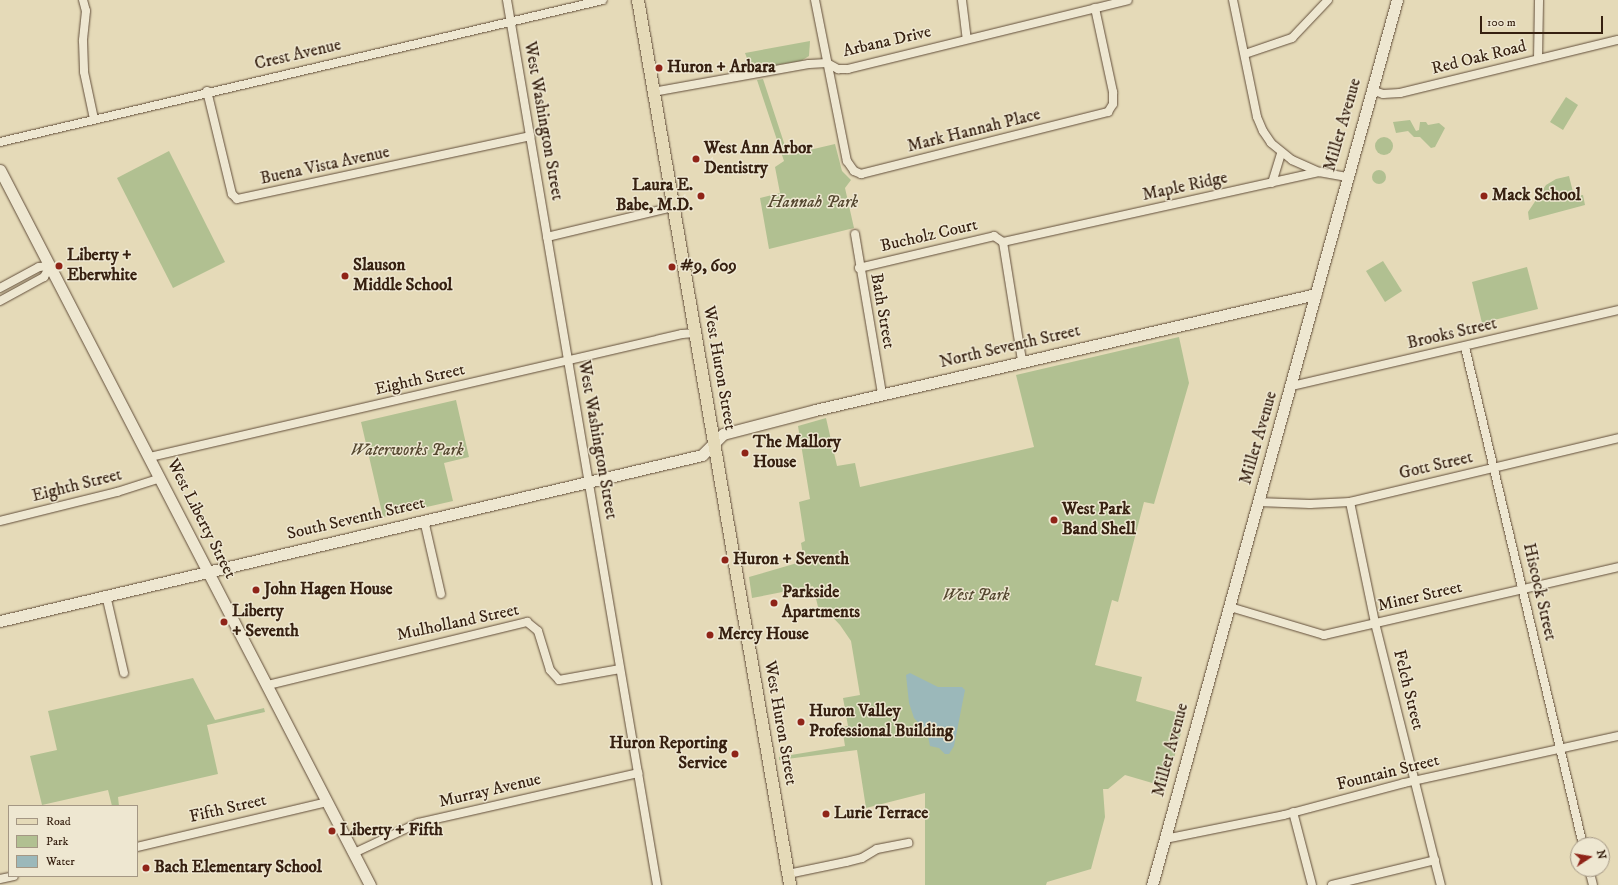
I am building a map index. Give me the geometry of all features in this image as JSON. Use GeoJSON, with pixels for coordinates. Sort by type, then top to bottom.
{"type":"FeatureCollection","features":[{"type":"Feature","properties":{"kind":"main road","name":"West Huron Street"},"geometry":{"type":"LineString","coordinates":[[638,0],[695,333],[716,443],[789,880]]}},
{"type":"Feature","properties":{"kind":"main road","name":"Miller Avenue"},"geometry":{"type":"LineString","coordinates":[[1152,885],[1258,502],[1292,386],[1346,177],[1397,0]]}},
{"type":"Feature","properties":{"kind":"main road","name":"West Liberty Street"},"geometry":{"type":"LineString","coordinates":[[0,170],[209,570],[370,885]]}},
{"type":"Feature","properties":{"kind":"main road","name":"North Seventh Street"},"geometry":{"type":"LineString","coordinates":[[716,443],[723,434],[882,394],[1316,294]]}},
{"type":"Feature","properties":{"kind":"main road","name":"South Seventh Street"},"geometry":{"type":"LineString","coordinates":[[0,621],[209,570],[702,455],[716,443]]}},
{"type":"Feature","properties":{"kind":"street"},"geometry":{"type":"LineString","coordinates":[[83,0],[86,11],[83,41],[84,72],[94,118]]}},
{"type":"Feature","properties":{"kind":"street","name":"West Washington Street"},"geometry":{"type":"LineString","coordinates":[[507,0],[657,885]]}},
{"type":"Feature","properties":{"kind":"street","name":"Crest Avenue"},"geometry":{"type":"LineString","coordinates":[[0,142],[207,91],[602,0]]}},
{"type":"Feature","properties":{"kind":"street"},"geometry":{"type":"LineString","coordinates":[[815,0],[827,63]]}},
{"type":"Feature","properties":{"kind":"street"},"geometry":{"type":"LineString","coordinates":[[962,0],[967,39]]}},
{"type":"Feature","properties":{"kind":"street","name":"Arbana Drive"},"geometry":{"type":"LineString","coordinates":[[653,92],[827,63],[838,69],[848,69],[1128,0]]}},
{"type":"Feature","properties":{"kind":"street"},"geometry":{"type":"LineString","coordinates":[[1233,0],[1257,117],[1263,131],[1281,153],[1319,172],[1346,177]]}},
{"type":"Feature","properties":{"kind":"street"},"geometry":{"type":"LineString","coordinates":[[1245,54],[1292,38],[1328,0]]}},
{"type":"Feature","properties":{"kind":"street"},"geometry":{"type":"LineString","coordinates":[[1538,59],[1539,0]]}},
{"type":"Feature","properties":{"kind":"street","name":"Mark Hannah Place"},"geometry":{"type":"LineString","coordinates":[[827,63],[847,161],[854,171],[865,174],[1108,112],[1113,104],[1113,92],[1095,8]]}},
{"type":"Feature","properties":{"kind":"street","name":"Red Oak Road"},"geometry":{"type":"LineString","coordinates":[[1371,90],[1383,94],[1400,93],[1618,40]]}},
{"type":"Feature","properties":{"kind":"street","name":"Buena Vista Avenue"},"geometry":{"type":"LineString","coordinates":[[207,91],[232,194],[237,199],[530,136]]}},
{"type":"Feature","properties":{"kind":"street"},"geometry":{"type":"LineString","coordinates":[[1272,183],[1281,153]]}},
{"type":"Feature","properties":{"kind":"street","name":"Maple Ridge"},"geometry":{"type":"LineString","coordinates":[[1003,242],[1319,172]]}},
{"type":"Feature","properties":{"kind":"street"},"geometry":{"type":"LineString","coordinates":[[547,237],[673,207]]}},
{"type":"Feature","properties":{"kind":"street","name":"Bath Street"},"geometry":{"type":"LineString","coordinates":[[855,234],[859,268],[882,394]]}},
{"type":"Feature","properties":{"kind":"street","name":"Bucholz Court"},"geometry":{"type":"LineString","coordinates":[[859,268],[994,236],[1000,238],[1003,242]]}},
{"type":"Feature","properties":{"kind":"street"},"geometry":{"type":"LineString","coordinates":[[1003,242],[1022,361]]}},
{"type":"Feature","properties":{"kind":"street"},"geometry":{"type":"LineString","coordinates":[[0,288],[39,267],[50,266]]}},
{"type":"Feature","properties":{"kind":"street"},"geometry":{"type":"LineString","coordinates":[[0,301],[44,276],[50,266]]}},
{"type":"Feature","properties":{"kind":"street","name":"Brooks Street"},"geometry":{"type":"LineString","coordinates":[[1292,386],[1465,347],[1618,310]]}},
{"type":"Feature","properties":{"kind":"street","name":"Eighth Street"},"geometry":{"type":"LineString","coordinates":[[150,457],[568,362],[682,334],[695,333]]}},
{"type":"Feature","properties":{"kind":"street","name":"Hiscock Street"},"geometry":{"type":"LineString","coordinates":[[1465,347],[1581,837]]}},
{"type":"Feature","properties":{"kind":"street","name":"Gott Street"},"geometry":{"type":"LineString","coordinates":[[1258,502],[1310,504],[1350,502],[1618,438]]}},
{"type":"Feature","properties":{"kind":"street","name":"Eighth Street"},"geometry":{"type":"LineString","coordinates":[[0,521],[95,498],[161,478]]}},
{"type":"Feature","properties":{"kind":"street","name":"Felch Street"},"geometry":{"type":"LineString","coordinates":[[1350,502],[1376,623],[1441,885]]}},
{"type":"Feature","properties":{"kind":"street"},"geometry":{"type":"LineString","coordinates":[[424,520],[442,594]]}},
{"type":"Feature","properties":{"kind":"street","name":"Miner Street"},"geometry":{"type":"LineString","coordinates":[[1230,607],[1324,634],[1618,567]]}},
{"type":"Feature","properties":{"kind":"street"},"geometry":{"type":"LineString","coordinates":[[106,595],[124,672]]}},
{"type":"Feature","properties":{"kind":"street","name":"Mulholland Street"},"geometry":{"type":"LineString","coordinates":[[268,685],[527,622],[538,631],[550,670],[558,680],[620,669]]}},
{"type":"Feature","properties":{"kind":"street","name":"Fountain Street"},"geometry":{"type":"LineString","coordinates":[[1165,839],[1293,812],[1415,781],[1618,736]]}},
{"type":"Feature","properties":{"kind":"street","name":"Murray Avenue"},"geometry":{"type":"LineString","coordinates":[[354,853],[418,823],[638,773]]}},
{"type":"Feature","properties":{"kind":"street","name":"Fifth Street"},"geometry":{"type":"LineString","coordinates":[[138,847],[327,802]]}},
{"type":"Feature","properties":{"kind":"street"},"geometry":{"type":"LineString","coordinates":[[1293,812],[1312,885]]}},
{"type":"Feature","properties":{"kind":"street"},"geometry":{"type":"LineString","coordinates":[[789,880],[862,858],[877,849],[908,843]]}},
{"type":"Feature","properties":{"kind":"street"},"geometry":{"type":"LineString","coordinates":[[1332,885],[1435,860]]}},
{"type":"Feature","properties":{"kind":"green space"},"geometry":{"type":"Polygon","coordinates":[[[810,41],[809,56],[801,61],[751,69],[745,53],[810,41]]]}},
{"type":"Feature","properties":{"kind":"green space","name":"Hannah Park"},"geometry":{"type":"Polygon","coordinates":[[[763,79],[788,155],[835,144],[842,171],[851,180],[845,188],[854,228],[769,249],[760,198],[780,193],[775,167],[784,161],[757,80],[763,79]]]}},
{"type":"Feature","properties":{"kind":"green space"},"geometry":{"type":"Polygon","coordinates":[[[1566,97],[1578,105],[1563,130],[1550,122],[1566,97]]]}},
{"type":"Feature","properties":{"kind":"green space"},"geometry":{"type":"Polygon","coordinates":[[[1410,120],[1416,131],[1419,130],[1420,122],[1426,122],[1428,125],[1439,123],[1445,128],[1435,147],[1431,148],[1420,137],[1414,137],[1408,131],[1396,133],[1393,122],[1410,120]]]}},
{"type":"Feature","properties":{"kind":"green space"},"geometry":{"type":"Polygon","coordinates":[[[1380,137],[1388,137],[1393,142],[1391,153],[1388,155],[1380,155],[1375,150],[1375,142],[1380,137]]]}},
{"type":"Feature","properties":{"kind":"green space"},"geometry":{"type":"Polygon","coordinates":[[[169,151],[225,262],[173,288],[117,178],[169,151]]]}},
{"type":"Feature","properties":{"kind":"green space"},"geometry":{"type":"Polygon","coordinates":[[[1376,170],[1382,170],[1386,174],[1386,180],[1382,184],[1376,184],[1372,180],[1372,174],[1376,170]]]}},
{"type":"Feature","properties":{"kind":"green space"},"geometry":{"type":"Polygon","coordinates":[[[1569,176],[1574,196],[1583,195],[1585,205],[1529,220],[1528,212],[1546,185],[1556,179],[1569,176]]]}},
{"type":"Feature","properties":{"kind":"green space"},"geometry":{"type":"Polygon","coordinates":[[[1383,261],[1402,291],[1385,302],[1366,271],[1383,261]]]}},
{"type":"Feature","properties":{"kind":"green space"},"geometry":{"type":"Polygon","coordinates":[[[1527,267],[1538,309],[1482,323],[1472,282],[1527,267]]]}},
{"type":"Feature","properties":{"kind":"green space","name":"West Park"},"geometry":{"type":"Polygon","coordinates":[[[1179,337],[1189,383],[1154,504],[1144,502],[1118,602],[1112,600],[1095,665],[1142,677],[1136,701],[1186,715],[1166,787],[1125,775],[1108,789],[1103,789],[1105,817],[1091,869],[1047,882],[1046,885],[925,885],[925,793],[866,808],[857,750],[779,760],[779,757],[845,746],[842,727],[848,726],[843,698],[860,695],[851,641],[840,625],[823,607],[818,607],[813,586],[752,598],[749,577],[804,561],[801,543],[805,541],[799,502],[810,499],[798,426],[826,418],[837,466],[855,463],[860,487],[1034,447],[1016,375],[1179,337]]]}},
{"type":"Feature","properties":{"kind":"green space","name":"Waterworks Park"},"geometry":{"type":"Polygon","coordinates":[[[456,400],[469,457],[444,463],[453,501],[383,517],[361,422],[456,400]]]}},
{"type":"Feature","properties":{"kind":"green space"},"geometry":{"type":"Polygon","coordinates":[[[193,678],[215,720],[264,708],[265,712],[207,725],[218,774],[118,797],[119,805],[112,805],[108,790],[42,805],[30,756],[57,750],[48,711],[193,678]]]}},
{"type":"Feature","properties":{"kind":"water"},"geometry":{"type":"Polygon","coordinates":[[[910,673],[938,687],[962,687],[965,690],[954,746],[949,754],[945,754],[939,748],[930,746],[927,732],[914,718],[909,703],[906,675],[910,673]]]}},
{"type":"Feature","properties":{"kind":"place","name":"Huron + Arbara"},"geometry":{"type":"Point","coordinates":[659,68]}},
{"type":"Feature","properties":{"kind":"place","name":"West Ann Arbor Dentistry"},"geometry":{"type":"Point","coordinates":[696,159]}},
{"type":"Feature","properties":{"kind":"place","name":"Laura E. Babe, M.D."},"geometry":{"type":"Point","coordinates":[701,196]}},
{"type":"Feature","properties":{"kind":"place","name":"Mack School"},"geometry":{"type":"Point","coordinates":[1484,196]}},
{"type":"Feature","properties":{"kind":"place","name":"Liberty + Eberwhite"},"geometry":{"type":"Point","coordinates":[59,266]}},
{"type":"Feature","properties":{"kind":"place","name":"#9, 609"},"geometry":{"type":"Point","coordinates":[672,267]}},
{"type":"Feature","properties":{"kind":"place","name":"Slauson Middle School"},"geometry":{"type":"Point","coordinates":[345,276]}},
{"type":"Feature","properties":{"kind":"place","name":"The Mallory House"},"geometry":{"type":"Point","coordinates":[745,453]}},
{"type":"Feature","properties":{"kind":"place","name":"West Park Band Shell"},"geometry":{"type":"Point","coordinates":[1054,520]}},
{"type":"Feature","properties":{"kind":"place","name":"Huron + Seventh"},"geometry":{"type":"Point","coordinates":[725,560]}},
{"type":"Feature","properties":{"kind":"place","name":"John Hagen House"},"geometry":{"type":"Point","coordinates":[256,590]}},
{"type":"Feature","properties":{"kind":"place","name":"Parkside Apartments"},"geometry":{"type":"Point","coordinates":[774,603]}},
{"type":"Feature","properties":{"kind":"place","name":"Liberty + Seventh"},"geometry":{"type":"Point","coordinates":[224,622]}},
{"type":"Feature","properties":{"kind":"place","name":"Mercy House"},"geometry":{"type":"Point","coordinates":[710,635]}},
{"type":"Feature","properties":{"kind":"place","name":"Huron Valley Professional Building"},"geometry":{"type":"Point","coordinates":[801,722]}},
{"type":"Feature","properties":{"kind":"place","name":"Huron Reporting Service"},"geometry":{"type":"Point","coordinates":[735,754]}},
{"type":"Feature","properties":{"kind":"place","name":"Lurie Terrace"},"geometry":{"type":"Point","coordinates":[826,814]}},
{"type":"Feature","properties":{"kind":"place","name":"Liberty + Fifth"},"geometry":{"type":"Point","coordinates":[332,831]}},
{"type":"Feature","properties":{"kind":"place","name":"Bach Elementary School"},"geometry":{"type":"Point","coordinates":[146,868]}}]}
